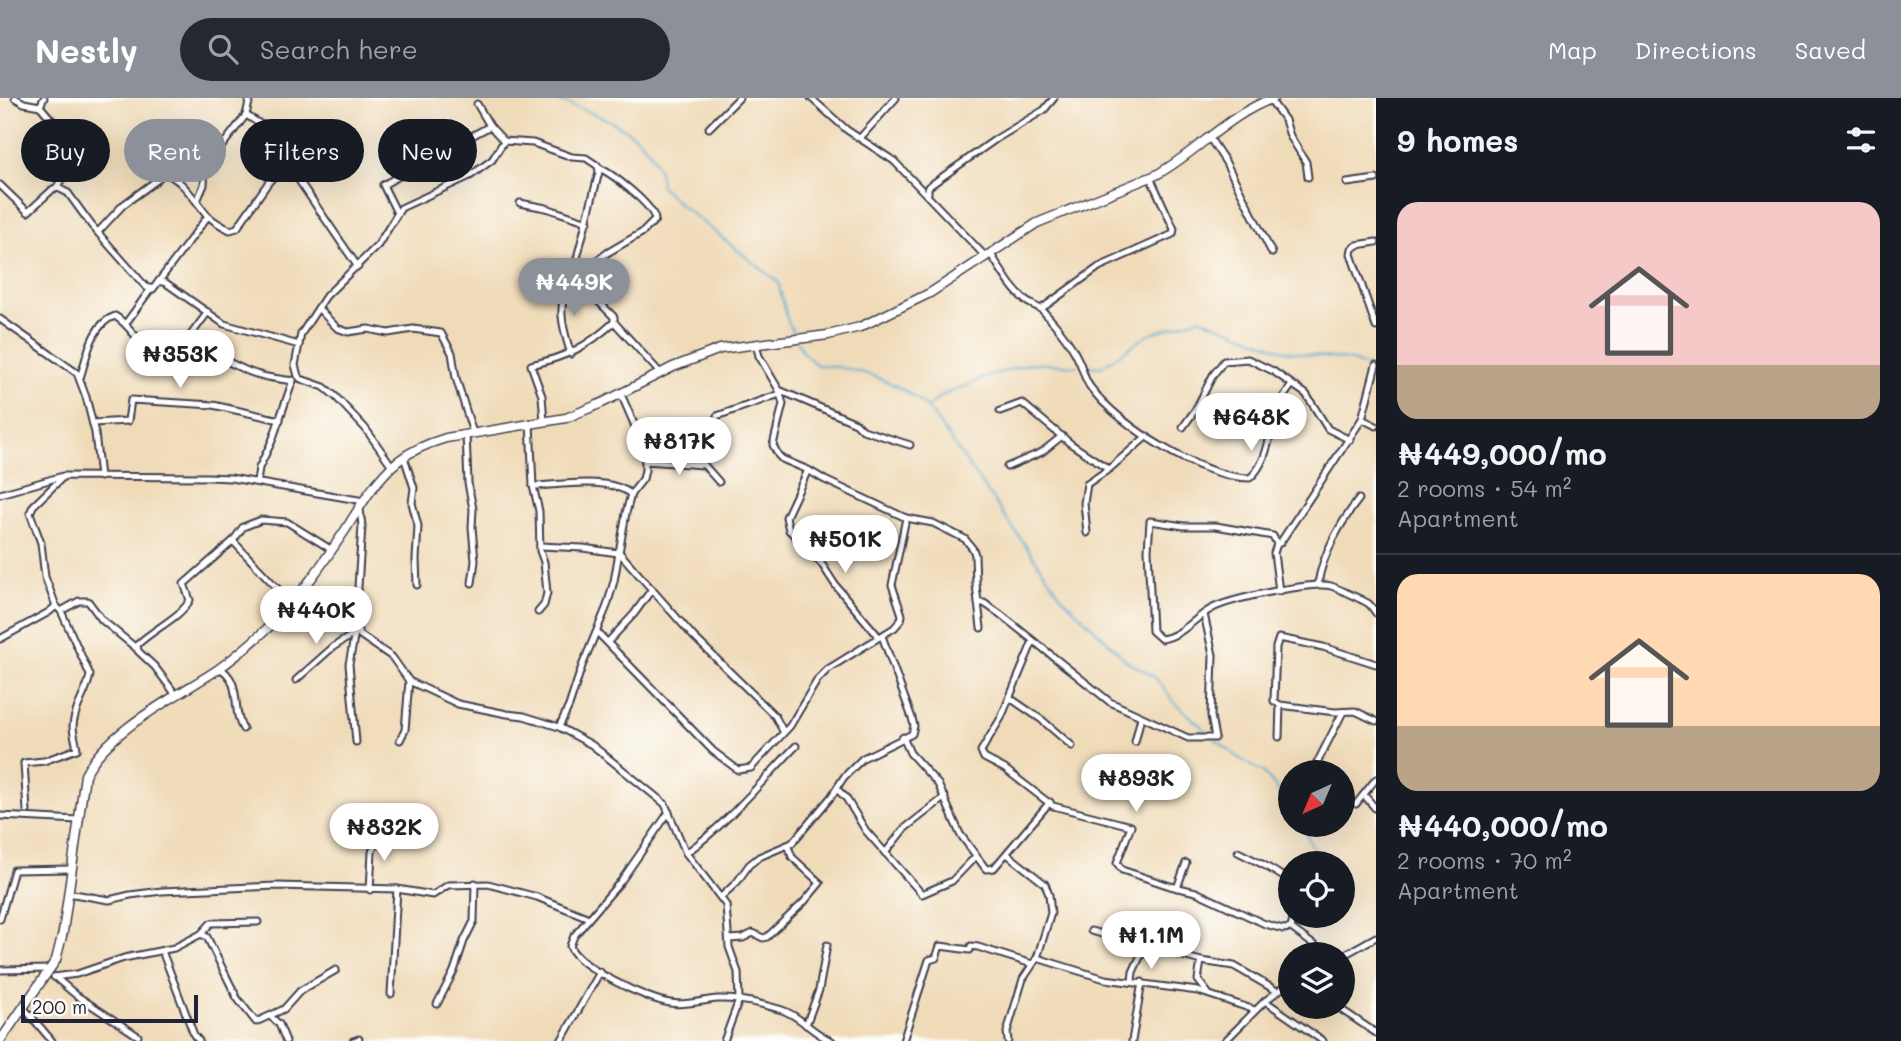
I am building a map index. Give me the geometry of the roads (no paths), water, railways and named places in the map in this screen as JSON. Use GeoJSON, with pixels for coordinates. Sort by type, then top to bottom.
{"type":"FeatureCollection","features":[{"type":"Feature","properties":{"kind":"street"},"geometry":{"type":"LineString","coordinates":[[15,98],[40,106],[51,119]]}},
{"type":"Feature","properties":{"kind":"street"},"geometry":{"type":"LineString","coordinates":[[40,106],[44,98]]}},
{"type":"Feature","properties":{"kind":"street"},"geometry":{"type":"LineString","coordinates":[[197,201],[204,185],[205,168],[246,115],[250,98]]}},
{"type":"Feature","properties":{"kind":"street"},"geometry":{"type":"LineString","coordinates":[[709,128],[739,98]]}},
{"type":"Feature","properties":{"kind":"street"},"geometry":{"type":"LineString","coordinates":[[811,98],[860,138],[894,161],[987,255],[1025,301],[1041,309],[1077,356],[1088,386],[1110,409],[1176,456],[1222,472],[1250,478],[1265,453],[1279,403],[1292,385]]}},
{"type":"Feature","properties":{"kind":"street"},"geometry":{"type":"LineString","coordinates":[[860,138],[896,98]]}},
{"type":"Feature","properties":{"kind":"street"},"geometry":{"type":"LineString","coordinates":[[929,197],[928,187],[996,139],[1044,110],[1054,98]]}},
{"type":"Feature","properties":{"kind":"street"},"geometry":{"type":"LineString","coordinates":[[0,1041],[3,1031],[53,973],[62,932],[85,775],[96,757],[122,733],[219,668],[268,628],[304,590],[362,504],[392,467],[404,457],[428,444],[470,433],[566,418],[720,349],[828,335],[860,327],[930,293],[1037,223],[1170,167],[1230,121],[1271,98],[1306,162],[1308,177]]}},
{"type":"Feature","properties":{"kind":"street"},"geometry":{"type":"LineString","coordinates":[[477,104],[490,126],[504,141],[533,143],[572,157],[593,161],[652,210],[655,220],[643,232],[607,253],[568,289],[561,315],[571,354]]}},
{"type":"Feature","properties":{"kind":"street"},"geometry":{"type":"LineString","coordinates":[[246,115],[252,119]]}},
{"type":"Feature","properties":{"kind":"street"},"geometry":{"type":"LineString","coordinates":[[397,213],[383,185],[490,126]]}},
{"type":"Feature","properties":{"kind":"street"},"geometry":{"type":"LineString","coordinates":[[1209,137],[1225,161],[1272,253]]}},
{"type":"Feature","properties":{"kind":"street"},"geometry":{"type":"LineString","coordinates":[[257,482],[259,468],[280,420],[296,373],[301,334],[318,308],[378,244],[405,205],[470,176],[492,160],[504,141]]}},
{"type":"Feature","properties":{"kind":"street"},"geometry":{"type":"LineString","coordinates":[[599,168],[575,267],[596,298],[614,317],[614,322],[661,374]]}},
{"type":"Feature","properties":{"kind":"street"},"geometry":{"type":"LineString","coordinates":[[99,231],[123,205],[163,173],[171,175],[208,216],[230,230],[237,228],[269,182]]}},
{"type":"Feature","properties":{"kind":"street"},"geometry":{"type":"LineString","coordinates":[[1041,309],[1099,267],[1175,232],[1150,177]]}},
{"type":"Feature","properties":{"kind":"street"},"geometry":{"type":"LineString","coordinates":[[1347,183],[1376,179]]}},
{"type":"Feature","properties":{"kind":"street"},"geometry":{"type":"LineString","coordinates":[[0,185],[28,212],[59,182]]}},
{"type":"Feature","properties":{"kind":"street"},"geometry":{"type":"LineString","coordinates":[[300,182],[358,267]]}},
{"type":"Feature","properties":{"kind":"street"},"geometry":{"type":"LineString","coordinates":[[55,188],[68,193],[92,226],[150,290]]}},
{"type":"Feature","properties":{"kind":"street"},"geometry":{"type":"LineString","coordinates":[[520,202],[588,222]]}},
{"type":"Feature","properties":{"kind":"street"},"geometry":{"type":"LineString","coordinates":[[126,323],[208,216]]}},
{"type":"Feature","properties":{"kind":"street"},"geometry":{"type":"LineString","coordinates":[[1376,242],[1357,245],[1353,247],[1351,254],[1376,327]]}},
{"type":"Feature","properties":{"kind":"street"},"geometry":{"type":"LineString","coordinates":[[159,281],[166,283],[224,324],[299,345]]}},
{"type":"Feature","properties":{"kind":"street"},"geometry":{"type":"LineString","coordinates":[[318,308],[337,328],[348,332],[368,329],[388,333],[413,329],[443,334],[452,353],[470,433],[468,483],[474,509],[472,527],[475,561],[472,583]]}},
{"type":"Feature","properties":{"kind":"street"},"geometry":{"type":"LineString","coordinates":[[180,354],[181,348],[208,312]]}},
{"type":"Feature","properties":{"kind":"street"},"geometry":{"type":"LineString","coordinates":[[80,378],[95,332],[115,316],[126,323],[130,332],[158,355],[170,359],[180,354],[203,352],[257,375],[293,381]]}},
{"type":"Feature","properties":{"kind":"street"},"geometry":{"type":"LineString","coordinates":[[0,319],[72,368],[80,378],[93,424],[100,477]]}},
{"type":"Feature","properties":{"kind":"street"},"geometry":{"type":"LineString","coordinates":[[544,422],[542,396],[531,365],[571,354],[593,341],[614,322]]}},
{"type":"Feature","properties":{"kind":"street"},"geometry":{"type":"LineString","coordinates":[[756,344],[759,356],[783,404],[773,445],[775,451],[782,459],[906,518],[920,519],[946,528],[970,543],[975,555],[981,628]]}},
{"type":"Feature","properties":{"kind":"street"},"geometry":{"type":"LineString","coordinates":[[1183,427],[1224,361],[1248,359],[1273,371],[1310,398],[1318,416],[1328,429],[1350,440]]}},
{"type":"Feature","properties":{"kind":"street"},"geometry":{"type":"LineString","coordinates":[[1279,591],[1274,553],[1277,544],[1362,419],[1376,365]]}},
{"type":"Feature","properties":{"kind":"street"},"geometry":{"type":"LineString","coordinates":[[296,373],[301,379],[324,387],[335,396],[365,428],[392,467]]}},
{"type":"Feature","properties":{"kind":"street"},"geometry":{"type":"LineString","coordinates":[[717,416],[779,392],[856,423],[863,430],[910,445]]}},
{"type":"Feature","properties":{"kind":"street"},"geometry":{"type":"LineString","coordinates":[[559,727],[614,581],[631,494],[643,479],[645,461],[634,424],[621,394]]}},
{"type":"Feature","properties":{"kind":"street"},"geometry":{"type":"LineString","coordinates":[[93,424],[128,422],[131,400],[213,405],[280,420]]}},
{"type":"Feature","properties":{"kind":"street"},"geometry":{"type":"LineString","coordinates":[[1000,411],[1022,403],[1062,436],[1110,469]]}},
{"type":"Feature","properties":{"kind":"street"},"geometry":{"type":"LineString","coordinates":[[1362,419],[1376,426]]}},
{"type":"Feature","properties":{"kind":"street"},"geometry":{"type":"LineString","coordinates":[[530,424],[533,486],[539,511],[540,546],[547,593],[546,601],[538,612]]}},
{"type":"Feature","properties":{"kind":"street"},"geometry":{"type":"LineString","coordinates":[[1007,467],[1042,452],[1062,436]]}},
{"type":"Feature","properties":{"kind":"street"},"geometry":{"type":"LineString","coordinates":[[1087,533],[1084,492],[1087,484],[1110,469],[1147,436]]}},
{"type":"Feature","properties":{"kind":"street"},"geometry":{"type":"LineString","coordinates":[[404,457],[414,488],[412,503],[418,526],[417,585]]}},
{"type":"Feature","properties":{"kind":"street"},"geometry":{"type":"LineString","coordinates":[[645,461],[704,465],[719,482]]}},
{"type":"Feature","properties":{"kind":"street"},"geometry":{"type":"LineString","coordinates":[[721,897],[737,882],[749,864],[759,857],[788,846],[863,758],[912,733],[914,726],[881,637],[789,530],[786,517],[808,470]]}},
{"type":"Feature","properties":{"kind":"street"},"geometry":{"type":"LineString","coordinates":[[0,494],[64,476],[208,477],[257,482],[362,504]]}},
{"type":"Feature","properties":{"kind":"street"},"geometry":{"type":"LineString","coordinates":[[27,811],[24,763],[44,761],[78,749],[73,726],[78,706],[89,685],[90,675],[61,611],[56,606],[45,577],[41,543],[30,513],[33,506],[64,476]]}},
{"type":"Feature","properties":{"kind":"street"},"geometry":{"type":"LineString","coordinates":[[533,486],[607,484],[621,486],[631,494]]}},
{"type":"Feature","properties":{"kind":"street"},"geometry":{"type":"LineString","coordinates":[[1318,584],[1320,570],[1327,554],[1359,499]]}},
{"type":"Feature","properties":{"kind":"street"},"geometry":{"type":"LineString","coordinates":[[356,742],[349,664],[356,631],[362,504]]}},
{"type":"Feature","properties":{"kind":"street"},"geometry":{"type":"LineString","coordinates":[[597,632],[724,761],[738,770],[751,768],[794,721],[818,679],[828,669],[881,637],[901,620],[902,615],[892,586],[906,518]]}},
{"type":"Feature","properties":{"kind":"street"},"geometry":{"type":"LineString","coordinates":[[137,648],[146,636],[189,603],[190,597],[184,584],[251,522],[277,520],[299,527],[332,550]]}},
{"type":"Feature","properties":{"kind":"street"},"geometry":{"type":"LineString","coordinates":[[1277,544],[1273,536],[1216,526],[1184,526],[1150,521],[1149,598],[1152,631],[1161,639],[1169,638],[1220,606],[1272,591],[1318,584],[1338,589],[1368,603],[1375,610]]}},
{"type":"Feature","properties":{"kind":"street"},"geometry":{"type":"LineString","coordinates":[[233,541],[292,604]]}},
{"type":"Feature","properties":{"kind":"street"},"geometry":{"type":"LineString","coordinates":[[540,546],[618,552],[708,651],[775,716],[783,731]]}},
{"type":"Feature","properties":{"kind":"street"},"geometry":{"type":"LineString","coordinates":[[608,642],[634,614],[652,589]]}},
{"type":"Feature","properties":{"kind":"street"},"geometry":{"type":"LineString","coordinates":[[61,611],[79,601],[88,601],[102,620],[137,648],[155,667],[176,695]]}},
{"type":"Feature","properties":{"kind":"street"},"geometry":{"type":"LineString","coordinates":[[978,603],[984,603],[1000,614],[1110,702],[1188,738],[1215,738],[1211,716],[1213,655],[1204,614]]}},
{"type":"Feature","properties":{"kind":"street"},"geometry":{"type":"LineString","coordinates":[[0,639],[56,606]]}},
{"type":"Feature","properties":{"kind":"street"},"geometry":{"type":"LineString","coordinates":[[296,680],[333,647],[356,631]]}},
{"type":"Feature","properties":{"kind":"street"},"geometry":{"type":"LineString","coordinates":[[356,631],[392,657],[409,681],[458,704],[524,716],[559,727],[592,745],[660,798],[669,812],[686,853],[721,897],[728,914],[729,947],[738,972],[739,1000],[724,1041]]}},
{"type":"Feature","properties":{"kind":"street"},"geometry":{"type":"LineString","coordinates":[[1376,664],[1279,638],[1276,646],[1274,701],[1280,705],[1355,711],[1376,721]]}},
{"type":"Feature","properties":{"kind":"street"},"geometry":{"type":"LineString","coordinates":[[1032,641],[1010,698],[981,754],[1053,806],[1131,826],[1117,863],[1118,867],[1200,894],[1278,928]]}},
{"type":"Feature","properties":{"kind":"street"},"geometry":{"type":"LineString","coordinates":[[219,668],[232,679],[239,722],[243,729]]}},
{"type":"Feature","properties":{"kind":"street"},"geometry":{"type":"LineString","coordinates":[[400,740],[405,730],[409,681]]}},
{"type":"Feature","properties":{"kind":"street"},"geometry":{"type":"LineString","coordinates":[[1010,698],[1042,720],[1072,746]]}},
{"type":"Feature","properties":{"kind":"street"},"geometry":{"type":"LineString","coordinates":[[1279,737],[1280,705]]}},
{"type":"Feature","properties":{"kind":"street"},"geometry":{"type":"LineString","coordinates":[[1319,760],[1343,712]]}},
{"type":"Feature","properties":{"kind":"street"},"geometry":{"type":"LineString","coordinates":[[1135,742],[1141,717]]}},
{"type":"Feature","properties":{"kind":"street"},"geometry":{"type":"LineString","coordinates":[[903,737],[910,753],[938,784],[960,834],[982,866],[994,868],[1050,802]]}},
{"type":"Feature","properties":{"kind":"street"},"geometry":{"type":"LineString","coordinates":[[686,853],[711,835],[796,746]]}},
{"type":"Feature","properties":{"kind":"street"},"geometry":{"type":"LineString","coordinates":[[1356,804],[1376,779]]}},
{"type":"Feature","properties":{"kind":"street"},"geometry":{"type":"LineString","coordinates":[[837,789],[846,798],[866,831],[922,894],[952,881],[976,856]]}},
{"type":"Feature","properties":{"kind":"street"},"geometry":{"type":"LineString","coordinates":[[1364,795],[1376,809]]}},
{"type":"Feature","properties":{"kind":"street"},"geometry":{"type":"LineString","coordinates":[[885,853],[904,829],[945,797]]}},
{"type":"Feature","properties":{"kind":"street"},"geometry":{"type":"LineString","coordinates":[[669,812],[621,881],[574,936],[570,946],[577,957],[651,998],[669,1003],[739,1000],[788,1012],[832,1041]]}},
{"type":"Feature","properties":{"kind":"street"},"geometry":{"type":"LineString","coordinates":[[0,816],[78,820]]}},
{"type":"Feature","properties":{"kind":"street"},"geometry":{"type":"LineString","coordinates":[[370,890],[372,852],[379,833]]}},
{"type":"Feature","properties":{"kind":"street"},"geometry":{"type":"LineString","coordinates":[[729,939],[743,938],[753,933],[767,937],[820,883],[792,857],[788,846]]}},
{"type":"Feature","properties":{"kind":"street"},"geometry":{"type":"LineString","coordinates":[[1238,852],[1278,874]]}},
{"type":"Feature","properties":{"kind":"street"},"geometry":{"type":"LineString","coordinates":[[1007,854],[1045,884],[1051,913],[1037,958],[1023,979],[1007,1032],[1008,1041]]}},
{"type":"Feature","properties":{"kind":"street"},"geometry":{"type":"LineString","coordinates":[[1177,888],[1186,863]]}},
{"type":"Feature","properties":{"kind":"street"},"geometry":{"type":"LineString","coordinates":[[0,919],[14,870],[72,869]]}},
{"type":"Feature","properties":{"kind":"street"},"geometry":{"type":"LineString","coordinates":[[68,893],[109,900],[130,895],[219,888],[302,886],[397,889],[433,895],[448,885],[475,883],[537,897],[589,918]]}},
{"type":"Feature","properties":{"kind":"street"},"geometry":{"type":"LineString","coordinates":[[437,1004],[474,921],[475,883]]}},
{"type":"Feature","properties":{"kind":"street"},"geometry":{"type":"LineString","coordinates":[[391,994],[397,889]]}},
{"type":"Feature","properties":{"kind":"street"},"geometry":{"type":"LineString","coordinates":[[0,970],[77,974],[124,958],[174,948],[201,934],[211,923],[258,922]]}},
{"type":"Feature","properties":{"kind":"street"},"geometry":{"type":"LineString","coordinates":[[1279,928],[1291,928],[1310,942]]}},
{"type":"Feature","properties":{"kind":"street"},"geometry":{"type":"LineString","coordinates":[[1091,932],[1201,961],[1234,966],[1277,990],[1225,1041]]}},
{"type":"Feature","properties":{"kind":"street"},"geometry":{"type":"LineString","coordinates":[[201,934],[208,937],[237,998],[254,1021],[259,1022],[288,1005],[300,990],[336,970]]}},
{"type":"Feature","properties":{"kind":"street"},"geometry":{"type":"LineString","coordinates":[[1355,949],[1376,937]]}},
{"type":"Feature","properties":{"kind":"street"},"geometry":{"type":"LineString","coordinates":[[806,1025],[819,990],[827,945]]}},
{"type":"Feature","properties":{"kind":"street"},"geometry":{"type":"LineString","coordinates":[[903,1041],[929,960],[936,958],[940,946],[969,950],[971,946],[978,947],[1032,964]]}},
{"type":"Feature","properties":{"kind":"street"},"geometry":{"type":"LineString","coordinates":[[1132,981],[1133,972],[1145,946]]}},
{"type":"Feature","properties":{"kind":"street"},"geometry":{"type":"LineString","coordinates":[[162,951],[194,1035],[199,1041]]}},
{"type":"Feature","properties":{"kind":"street"},"geometry":{"type":"LineString","coordinates":[[1037,958],[1105,979],[1208,993],[1255,1010]]}},
{"type":"Feature","properties":{"kind":"street"},"geometry":{"type":"LineString","coordinates":[[1201,961],[1198,979],[1208,993]]}},
{"type":"Feature","properties":{"kind":"street"},"geometry":{"type":"LineString","coordinates":[[561,1041],[600,972]]}},
{"type":"Feature","properties":{"kind":"street"},"geometry":{"type":"LineString","coordinates":[[53,973],[76,995],[138,1036]]}},
{"type":"Feature","properties":{"kind":"street"},"geometry":{"type":"LineString","coordinates":[[1132,1041],[1142,982]]}},
{"type":"Feature","properties":{"kind":"street"},"geometry":{"type":"LineString","coordinates":[[1265,1001],[1323,1041]]}},
{"type":"Feature","properties":{"kind":"street"},"geometry":{"type":"LineString","coordinates":[[24,1008],[52,1041]]}},
{"type":"Feature","properties":{"kind":"street"},"geometry":{"type":"LineString","coordinates":[[270,1016],[279,1024],[286,1041]]}},
{"type":"Feature","properties":{"kind":"street"},"geometry":{"type":"LineString","coordinates":[[1355,1019],[1376,1033]]}},
{"type":"Feature","properties":{"kind":"waterway"},"geometry":{"type":"LineString","coordinates":[[558,98],[561,102],[610,121],[639,140],[658,168],[661,186],[678,203],[778,282],[788,322],[795,336]]}},
{"type":"Feature","properties":{"kind":"waterway"},"geometry":{"type":"LineString","coordinates":[[1083,366],[1101,367],[1149,334],[1200,318],[1285,351],[1352,361],[1372,369]]}},
{"type":"Feature","properties":{"kind":"waterway"},"geometry":{"type":"LineString","coordinates":[[798,342],[803,353],[817,365],[862,372],[876,377],[904,390],[928,408],[1062,597],[1128,662],[1155,677],[1174,702],[1211,735]]}},
{"type":"Feature","properties":{"kind":"waterway"},"geometry":{"type":"LineString","coordinates":[[929,407],[939,397],[989,376],[1031,363],[1077,366]]}},
{"type":"Feature","properties":{"kind":"waterway"},"geometry":{"type":"LineString","coordinates":[[1215,739],[1263,772],[1278,790]]}},
{"type":"Feature","properties":{"kind":"waterway"},"geometry":{"type":"LineString","coordinates":[[1308,837],[1314,851]]}}]}
